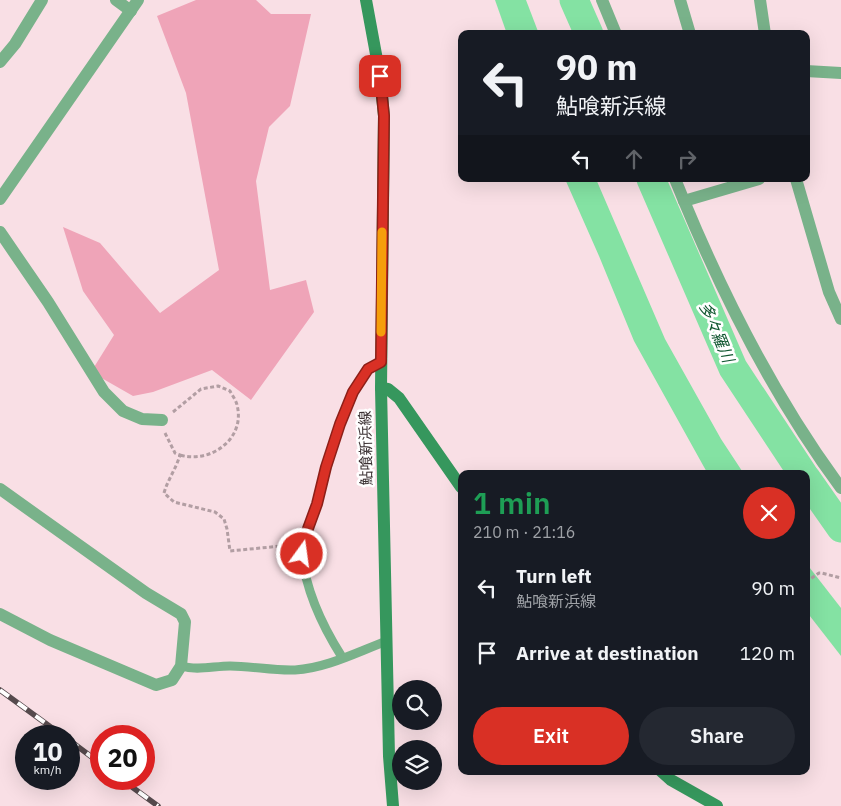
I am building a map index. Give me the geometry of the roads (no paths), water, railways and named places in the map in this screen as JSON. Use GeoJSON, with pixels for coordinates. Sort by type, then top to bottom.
{"type":"FeatureCollection","features":[{"type":"Feature","properties":{"kind":"main road","name":"鮎喰新浜線"},"geometry":{"type":"LineString","coordinates":[[366,0],[380,76],[384,116],[381,388],[389,756],[393,806]]}},
{"type":"Feature","properties":{"kind":"main road"},"geometry":{"type":"LineString","coordinates":[[381,388],[388,389],[399,398],[458,483]]}},
{"type":"Feature","properties":{"kind":"main road"},"geometry":{"type":"LineString","coordinates":[[665,775],[716,806]]}},
{"type":"Feature","properties":{"kind":"street"},"geometry":{"type":"LineString","coordinates":[[0,62],[15,44],[42,0]]}},
{"type":"Feature","properties":{"kind":"street"},"geometry":{"type":"LineString","coordinates":[[0,199],[135,5],[116,0]]}},
{"type":"Feature","properties":{"kind":"street"},"geometry":{"type":"LineString","coordinates":[[602,0],[614,30]]}},
{"type":"Feature","properties":{"kind":"street"},"geometry":{"type":"LineString","coordinates":[[680,0],[689,30]]}},
{"type":"Feature","properties":{"kind":"street"},"geometry":{"type":"LineString","coordinates":[[760,0],[764,30]]}},
{"type":"Feature","properties":{"kind":"street"},"geometry":{"type":"LineString","coordinates":[[810,71],[841,73]]}},
{"type":"Feature","properties":{"kind":"street"},"geometry":{"type":"LineString","coordinates":[[676,182],[710,264],[755,352],[807,441],[841,488]]}},
{"type":"Feature","properties":{"kind":"street"},"geometry":{"type":"LineString","coordinates":[[684,201],[749,182]]}},
{"type":"Feature","properties":{"kind":"street"},"geometry":{"type":"LineString","coordinates":[[797,182],[829,292],[841,319]]}},
{"type":"Feature","properties":{"kind":"street"},"geometry":{"type":"LineString","coordinates":[[0,232],[48,302],[104,392],[123,411],[142,419],[162,420]]}},
{"type":"Feature","properties":{"kind":"street"},"geometry":{"type":"LineString","coordinates":[[0,489],[146,593],[181,614],[184,622],[181,666],[172,680],[156,685],[50,640],[0,614]]}},
{"type":"Feature","properties":{"kind":"lane"},"geometry":{"type":"LineString","coordinates":[[342,657],[326,632],[307,581],[302,545],[317,504],[337,433],[353,392],[368,369],[381,362]]}},
{"type":"Feature","properties":{"kind":"lane"},"geometry":{"type":"LineString","coordinates":[[181,666],[190,669],[240,666],[270,670],[295,670],[325,664],[387,641]]}},
{"type":"Feature","properties":{"kind":"waterway","name":"多々羅川"},"geometry":{"type":"LineString","coordinates":[[574,0],[587,30]]}},
{"type":"Feature","properties":{"kind":"waterway","name":"多々羅川"},"geometry":{"type":"LineString","coordinates":[[652,182],[733,368],[800,470]]}},
{"type":"Feature","properties":{"kind":"waterway","name":"多々羅川"},"geometry":{"type":"LineString","coordinates":[[810,484],[841,528]]}},
{"type":"Feature","properties":{"kind":"railway"},"geometry":{"type":"LineString","coordinates":[[0,690],[48,725]]}},
{"type":"Feature","properties":{"kind":"railway"},"geometry":{"type":"LineString","coordinates":[[80,748],[90,756]]}},
{"type":"Feature","properties":{"kind":"railway"},"geometry":{"type":"LineString","coordinates":[[136,790],[158,806]]}}]}
